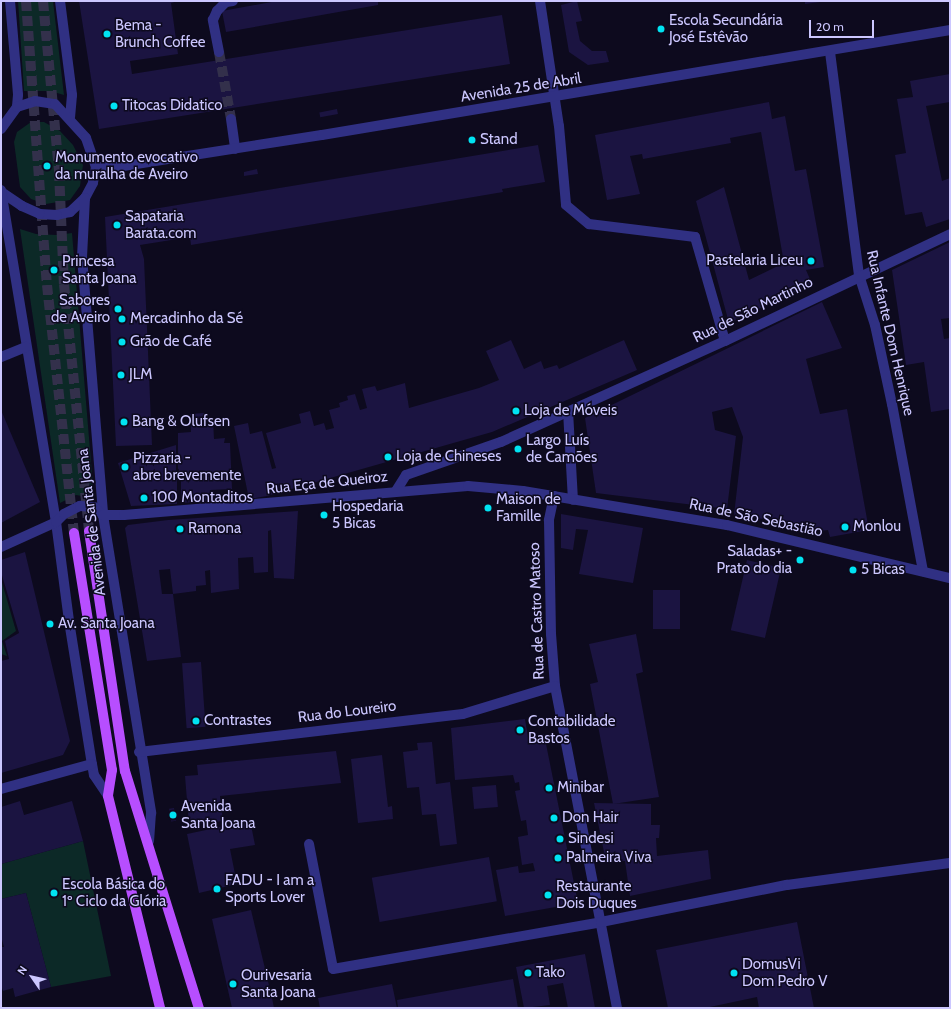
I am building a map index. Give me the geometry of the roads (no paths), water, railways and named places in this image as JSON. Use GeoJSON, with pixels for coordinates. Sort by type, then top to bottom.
{"type":"FeatureCollection","features":[{"type":"Feature","properties":{"kind":"main road","name":"Avenida de Santa Joana"},"geometry":{"type":"LineString","coordinates":[[88,531],[125,771],[149,841],[199,1008]]}},
{"type":"Feature","properties":{"kind":"main road","name":"Avenida de Santa Joana"},"geometry":{"type":"LineString","coordinates":[[74,533],[112,770],[108,796],[160,1008]]}},
{"type":"Feature","properties":{"kind":"street"},"geometry":{"type":"LineString","coordinates":[[10,1],[18,95],[17,107]]}},
{"type":"Feature","properties":{"kind":"street"},"geometry":{"type":"LineString","coordinates":[[60,1],[72,95],[70,117]]}},
{"type":"Feature","properties":{"kind":"street"},"geometry":{"type":"LineString","coordinates":[[219,52],[214,20],[217,11],[226,2],[233,1]]}},
{"type":"Feature","properties":{"kind":"street"},"geometry":{"type":"LineString","coordinates":[[540,1],[554,98],[566,205],[589,224],[695,237],[725,341]]}},
{"type":"Feature","properties":{"kind":"street","name":"Avenida 25 de Abril"},"geometry":{"type":"LineString","coordinates":[[96,167],[117,167],[554,98],[830,52],[950,30]]}},
{"type":"Feature","properties":{"kind":"street","name":"Rua Infante Dom Henrique"},"geometry":{"type":"LineString","coordinates":[[830,52],[859,275],[875,325],[892,404],[923,571]]}},
{"type":"Feature","properties":{"kind":"street"},"geometry":{"type":"LineString","coordinates":[[1,129],[4,115],[17,107],[35,101],[56,104],[70,117],[86,138],[96,167],[93,183],[85,198],[70,212],[57,215],[40,214],[22,206],[1,191]]}},
{"type":"Feature","properties":{"kind":"street"},"geometry":{"type":"LineString","coordinates":[[231,119],[235,149]]}},
{"type":"Feature","properties":{"kind":"street","name":"Avenida de Santa Joana"},"geometry":{"type":"LineString","coordinates":[[1,191],[56,522],[69,621],[92,764],[94,775],[108,796]]}},
{"type":"Feature","properties":{"kind":"street","name":"Avenida de Santa Joana"},"geometry":{"type":"LineString","coordinates":[[85,198],[82,257],[103,515],[151,813],[149,841]]}},
{"type":"Feature","properties":{"kind":"street","name":"Rua de São Martinho"},"geometry":{"type":"LineString","coordinates":[[568,411],[725,341],[859,275],[950,234]]}},
{"type":"Feature","properties":{"kind":"street"},"geometry":{"type":"LineString","coordinates":[[1,357],[26,347]]}},
{"type":"Feature","properties":{"kind":"street"},"geometry":{"type":"LineString","coordinates":[[396,491],[406,475],[501,442],[568,411],[573,500]]}},
{"type":"Feature","properties":{"kind":"street","name":"Rua Eça de Queiroz"},"geometry":{"type":"LineString","coordinates":[[103,515],[273,504],[396,491],[468,486],[523,491],[554,496]]}},
{"type":"Feature","properties":{"kind":"street","name":"Rua de São Sebastião"},"geometry":{"type":"LineString","coordinates":[[554,496],[727,525],[950,578]]}},
{"type":"Feature","properties":{"kind":"street","name":"Rua de Castro Matoso"},"geometry":{"type":"LineString","coordinates":[[554,496],[550,527],[551,634],[555,686],[617,1008]]}},
{"type":"Feature","properties":{"kind":"street"},"geometry":{"type":"LineString","coordinates":[[1,547],[56,522],[64,514],[80,506],[94,507],[103,515]]}},
{"type":"Feature","properties":{"kind":"street","name":"Rua do Loureiro"},"geometry":{"type":"LineString","coordinates":[[140,752],[463,714],[555,686]]}},
{"type":"Feature","properties":{"kind":"street"},"geometry":{"type":"LineString","coordinates":[[1,789],[92,764]]}},
{"type":"Feature","properties":{"kind":"street"},"geometry":{"type":"LineString","coordinates":[[309,844],[333,969],[601,922],[787,885],[950,863]]}},
{"type":"Feature","properties":{"kind":"tunnel"},"geometry":{"type":"LineString","coordinates":[[26,1],[47,285],[74,533]]}},
{"type":"Feature","properties":{"kind":"tunnel"},"geometry":{"type":"LineString","coordinates":[[43,1],[59,171],[64,284],[89,531]]}},
{"type":"Feature","properties":{"kind":"tunnel"},"geometry":{"type":"LineString","coordinates":[[219,52],[231,119]]}},
{"type":"Feature","properties":{"kind":"place","name":"Escola Secundária José Estêvão"},"geometry":{"type":"Point","coordinates":[661,29]}},
{"type":"Feature","properties":{"kind":"place","name":"Bema - Brunch Coffee"},"geometry":{"type":"Point","coordinates":[107,34]}},
{"type":"Feature","properties":{"kind":"place","name":"Titocas Didatico"},"geometry":{"type":"Point","coordinates":[114,106]}},
{"type":"Feature","properties":{"kind":"place","name":"Stand"},"geometry":{"type":"Point","coordinates":[472,140]}},
{"type":"Feature","properties":{"kind":"place","name":"Monumento evocativo da muralha de Aveiro"},"geometry":{"type":"Point","coordinates":[47,166]}},
{"type":"Feature","properties":{"kind":"place","name":"Sapataria Barata.com"},"geometry":{"type":"Point","coordinates":[117,225]}},
{"type":"Feature","properties":{"kind":"place","name":"Pastelaria Liceu"},"geometry":{"type":"Point","coordinates":[811,261]}},
{"type":"Feature","properties":{"kind":"place","name":"Princesa Santa Joana"},"geometry":{"type":"Point","coordinates":[54,270]}},
{"type":"Feature","properties":{"kind":"place","name":"Sabores de Aveiro"},"geometry":{"type":"Point","coordinates":[118,309]}},
{"type":"Feature","properties":{"kind":"place","name":"Mercadinho da Sé"},"geometry":{"type":"Point","coordinates":[122,319]}},
{"type":"Feature","properties":{"kind":"place","name":"Grão de Café"},"geometry":{"type":"Point","coordinates":[122,342]}},
{"type":"Feature","properties":{"kind":"place","name":"JLM"},"geometry":{"type":"Point","coordinates":[121,375]}},
{"type":"Feature","properties":{"kind":"place","name":"Loja de Móveis"},"geometry":{"type":"Point","coordinates":[516,411]}},
{"type":"Feature","properties":{"kind":"place","name":"Bang & Olufsen"},"geometry":{"type":"Point","coordinates":[124,422]}},
{"type":"Feature","properties":{"kind":"place","name":"Largo Luís de Camões"},"geometry":{"type":"Point","coordinates":[518,449]}},
{"type":"Feature","properties":{"kind":"place","name":"Loja de Chineses"},"geometry":{"type":"Point","coordinates":[388,457]}},
{"type":"Feature","properties":{"kind":"place","name":"Pizzaria - abre brevemente"},"geometry":{"type":"Point","coordinates":[125,467]}},
{"type":"Feature","properties":{"kind":"place","name":"100 Montaditos"},"geometry":{"type":"Point","coordinates":[144,498]}},
{"type":"Feature","properties":{"kind":"place","name":"Maison de Famille"},"geometry":{"type":"Point","coordinates":[488,508]}},
{"type":"Feature","properties":{"kind":"place","name":"Hospedaria 5 Bicas"},"geometry":{"type":"Point","coordinates":[324,515]}},
{"type":"Feature","properties":{"kind":"place","name":"Monlou"},"geometry":{"type":"Point","coordinates":[845,527]}},
{"type":"Feature","properties":{"kind":"place","name":"Ramona"},"geometry":{"type":"Point","coordinates":[180,529]}},
{"type":"Feature","properties":{"kind":"place","name":"Saladas+ - Prato do dia"},"geometry":{"type":"Point","coordinates":[800,560]}},
{"type":"Feature","properties":{"kind":"place","name":"5 Bicas"},"geometry":{"type":"Point","coordinates":[853,570]}},
{"type":"Feature","properties":{"kind":"place","name":"Av. Santa Joana"},"geometry":{"type":"Point","coordinates":[50,624]}},
{"type":"Feature","properties":{"kind":"place","name":"Contrastes"},"geometry":{"type":"Point","coordinates":[196,721]}},
{"type":"Feature","properties":{"kind":"place","name":"Contabilidade Bastos"},"geometry":{"type":"Point","coordinates":[520,730]}},
{"type":"Feature","properties":{"kind":"place","name":"Minibar"},"geometry":{"type":"Point","coordinates":[549,788]}},
{"type":"Feature","properties":{"kind":"place","name":"Avenida Santa Joana"},"geometry":{"type":"Point","coordinates":[173,815]}},
{"type":"Feature","properties":{"kind":"place","name":"Don Hair"},"geometry":{"type":"Point","coordinates":[554,818]}},
{"type":"Feature","properties":{"kind":"place","name":"Sindesi"},"geometry":{"type":"Point","coordinates":[560,839]}},
{"type":"Feature","properties":{"kind":"place","name":"Palmeira Viva"},"geometry":{"type":"Point","coordinates":[558,858]}},
{"type":"Feature","properties":{"kind":"place","name":"FADU - I am a Sports Lover"},"geometry":{"type":"Point","coordinates":[217,889]}},
{"type":"Feature","properties":{"kind":"place","name":"Escola Básica do 1º Ciclo da Glória"},"geometry":{"type":"Point","coordinates":[54,893]}},
{"type":"Feature","properties":{"kind":"place","name":"Restaurante Dois Duques"},"geometry":{"type":"Point","coordinates":[548,895]}},
{"type":"Feature","properties":{"kind":"place","name":"Tako"},"geometry":{"type":"Point","coordinates":[528,973]}},
{"type":"Feature","properties":{"kind":"place","name":"DomusVi Dom Pedro V"},"geometry":{"type":"Point","coordinates":[734,973]}},
{"type":"Feature","properties":{"kind":"place","name":"Ourivesaria Santa Joana"},"geometry":{"type":"Point","coordinates":[233,984]}}]}
